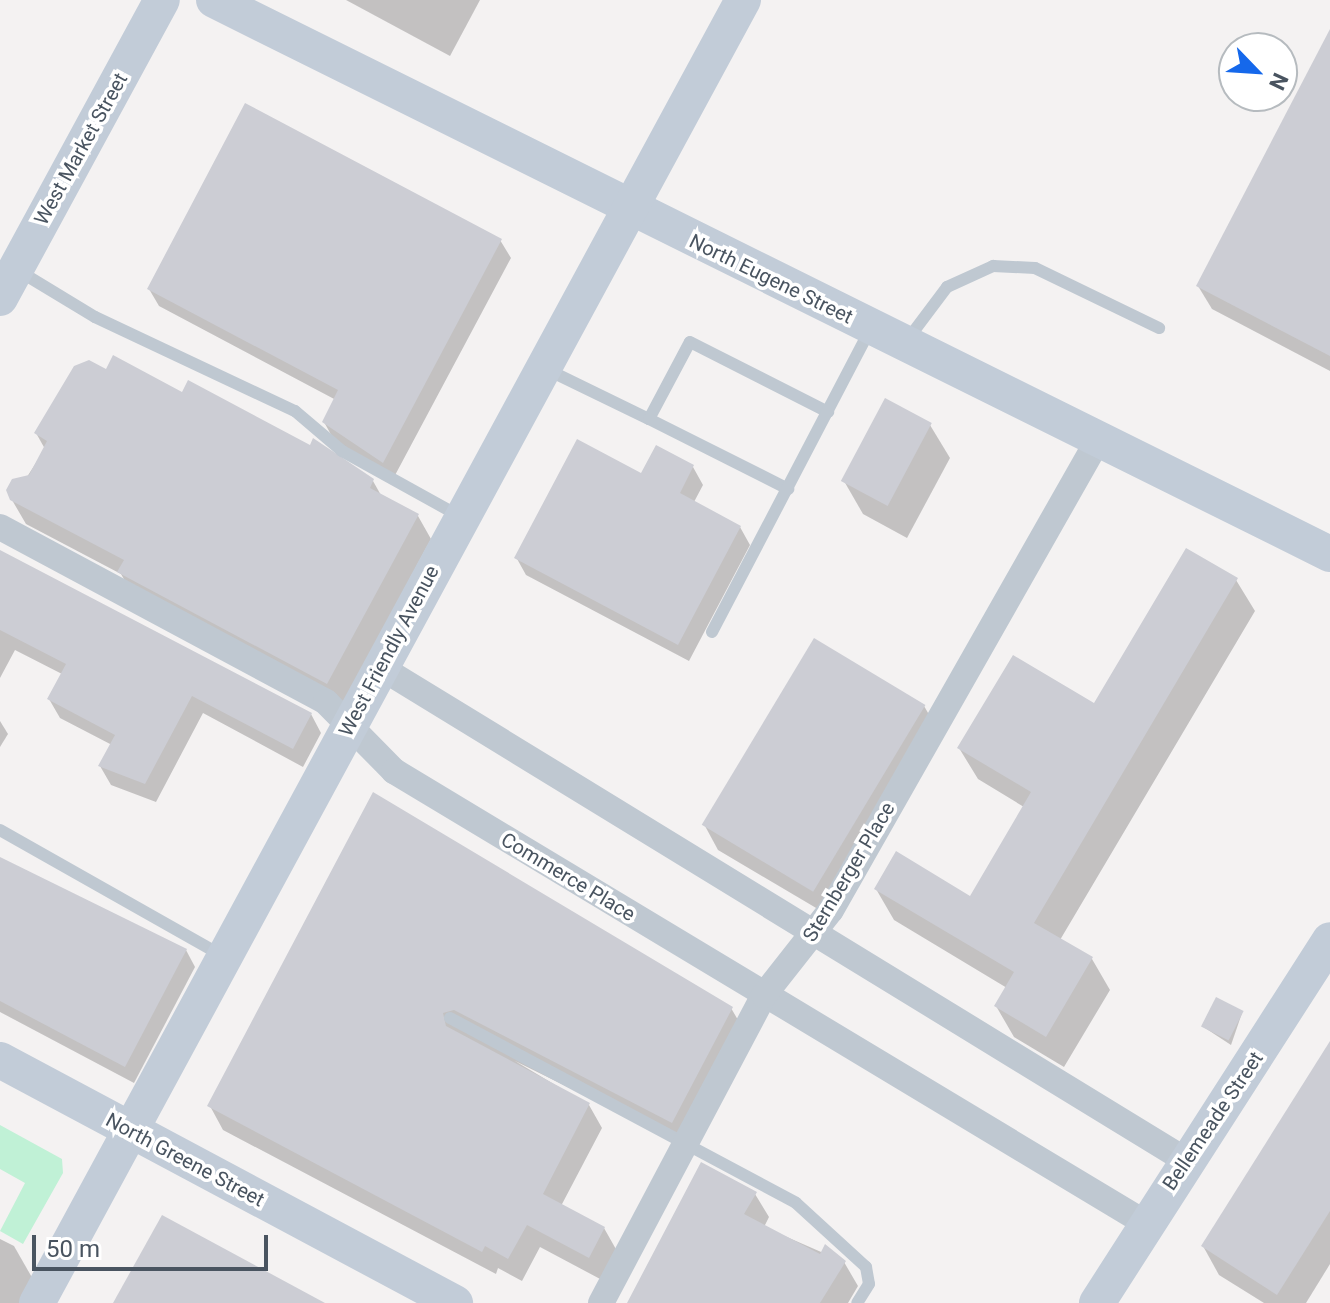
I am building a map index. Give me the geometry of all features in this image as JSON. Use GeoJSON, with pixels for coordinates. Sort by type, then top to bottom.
{"type":"FeatureCollection","features":[{"type":"Feature","properties":{"kind":"main road","name":"West Market Street"},"geometry":{"type":"LineString","coordinates":[[8,283],[162,0]]}},
{"type":"Feature","properties":{"kind":"main road","name":"North Eugene Street"},"geometry":{"type":"LineString","coordinates":[[214,0],[628,210],[1330,554]]}},
{"type":"Feature","properties":{"kind":"main road","name":"West Friendly Avenue"},"geometry":{"type":"LineString","coordinates":[[37,1303],[743,0]]}},
{"type":"Feature","properties":{"kind":"main road","name":"Bellemeade Street"},"geometry":{"type":"LineString","coordinates":[[1097,1303],[1185,1160],[1330,940]]}},
{"type":"Feature","properties":{"kind":"main road","name":"North Greene Street"},"geometry":{"type":"LineString","coordinates":[[0,1060],[455,1303]]}},
{"type":"Feature","properties":{"kind":"street","name":"Sternberger Place"},"geometry":{"type":"LineString","coordinates":[[601,1303],[764,995],[816,933],[1098,440]]}},
{"type":"Feature","properties":{"kind":"street","name":"Commerce Place"},"geometry":{"type":"LineString","coordinates":[[0,527],[351,721],[394,771],[1145,1223]]}},
{"type":"Feature","properties":{"kind":"street"},"geometry":{"type":"LineString","coordinates":[[380,667],[1185,1160]]}},
{"type":"Feature","properties":{"kind":"lane"},"geometry":{"type":"LineString","coordinates":[[903,344],[947,287],[993,266],[1035,268],[1159,328]]}},
{"type":"Feature","properties":{"kind":"lane"},"geometry":{"type":"LineString","coordinates":[[8,283],[95,317],[295,411],[342,451],[462,517]]}},
{"type":"Feature","properties":{"kind":"lane"},"geometry":{"type":"LineString","coordinates":[[712,632],[871,328]]}},
{"type":"Feature","properties":{"kind":"lane"},"geometry":{"type":"LineString","coordinates":[[649,419],[690,342],[828,412]]}},
{"type":"Feature","properties":{"kind":"lane"},"geometry":{"type":"LineString","coordinates":[[543,368],[788,489]]}},
{"type":"Feature","properties":{"kind":"lane"},"geometry":{"type":"LineString","coordinates":[[0,830],[223,956]]}},
{"type":"Feature","properties":{"kind":"lane"},"geometry":{"type":"LineString","coordinates":[[450,1018],[796,1203],[817,1229],[857,1254],[869,1284],[857,1303]]}},
{"type":"Feature","properties":{"kind":"green space"},"geometry":{"type":"Polygon","coordinates":[[[0,1125],[62,1159],[63,1173],[23,1244],[0,1231],[25,1183],[0,1169],[0,1125]]]}},
{"type":"Feature","properties":{"kind":"building"},"geometry":{"type":"Polygon","coordinates":[[[1330,29],[1330,356],[1196,286],[1287,112],[1298,112],[1298,90],[1330,29]]]}},
{"type":"Feature","properties":{"kind":"building"},"geometry":{"type":"Polygon","coordinates":[[[245,103],[502,239],[383,463],[322,422],[338,390],[147,289],[245,103]]]}},
{"type":"Feature","properties":{"kind":"building"},"geometry":{"type":"Polygon","coordinates":[[[113,355],[182,392],[188,380],[310,445],[313,438],[374,479],[370,488],[419,514],[327,684],[117,572],[124,560],[10,500],[6,490],[12,479],[29,475],[47,441],[34,433],[74,366],[89,360],[106,369],[113,355]]]}},
{"type":"Feature","properties":{"kind":"building"},"geometry":{"type":"Polygon","coordinates":[[[885,398],[932,423],[888,506],[841,481],[885,398]]]}},
{"type":"Feature","properties":{"kind":"building"},"geometry":{"type":"Polygon","coordinates":[[[577,439],[641,473],[656,445],[694,465],[680,493],[741,526],[678,645],[514,558],[577,439]]]}},
{"type":"Feature","properties":{"kind":"building"},"geometry":{"type":"Polygon","coordinates":[[[1186,548],[1238,578],[1034,923],[1093,957],[1046,1037],[994,1006],[1014,972],[874,889],[896,851],[970,896],[1031,792],[957,748],[1013,655],[1094,703],[1186,548]]]}},
{"type":"Feature","properties":{"kind":"building"},"geometry":{"type":"Polygon","coordinates":[[[0,550],[312,713],[293,749],[192,696],[145,784],[98,766],[115,735],[47,699],[66,664],[0,630],[0,550]]]}},
{"type":"Feature","properties":{"kind":"building"},"geometry":{"type":"Polygon","coordinates":[[[814,638],[925,705],[813,892],[702,825],[814,638]]]}},
{"type":"Feature","properties":{"kind":"building"},"geometry":{"type":"Polygon","coordinates":[[[373,792],[733,1007],[672,1123],[454,1010],[443,1013],[446,1026],[590,1103],[543,1194],[605,1227],[589,1258],[527,1225],[508,1259],[485,1246],[482,1252],[207,1106],[373,792]]]}},
{"type":"Feature","properties":{"kind":"building"},"geometry":{"type":"Polygon","coordinates":[[[0,857],[187,949],[125,1067],[0,1001],[0,857]]]}},
{"type":"Feature","properties":{"kind":"building"},"geometry":{"type":"Polygon","coordinates":[[[1216,997],[1244,1011],[1229,1040],[1201,1026],[1216,997]]]}},
{"type":"Feature","properties":{"kind":"building"},"geometry":{"type":"Polygon","coordinates":[[[1330,1041],[1330,1211],[1277,1295],[1201,1246],[1330,1041]]]}},
{"type":"Feature","properties":{"kind":"building"},"geometry":{"type":"Polygon","coordinates":[[[701,1162],[757,1192],[744,1214],[820,1254],[825,1244],[846,1261],[820,1303],[627,1303],[701,1162]]]}},
{"type":"Feature","properties":{"kind":"building"},"geometry":{"type":"Polygon","coordinates":[[[162,1215],[325,1303],[113,1303],[162,1215]]]}}]}
